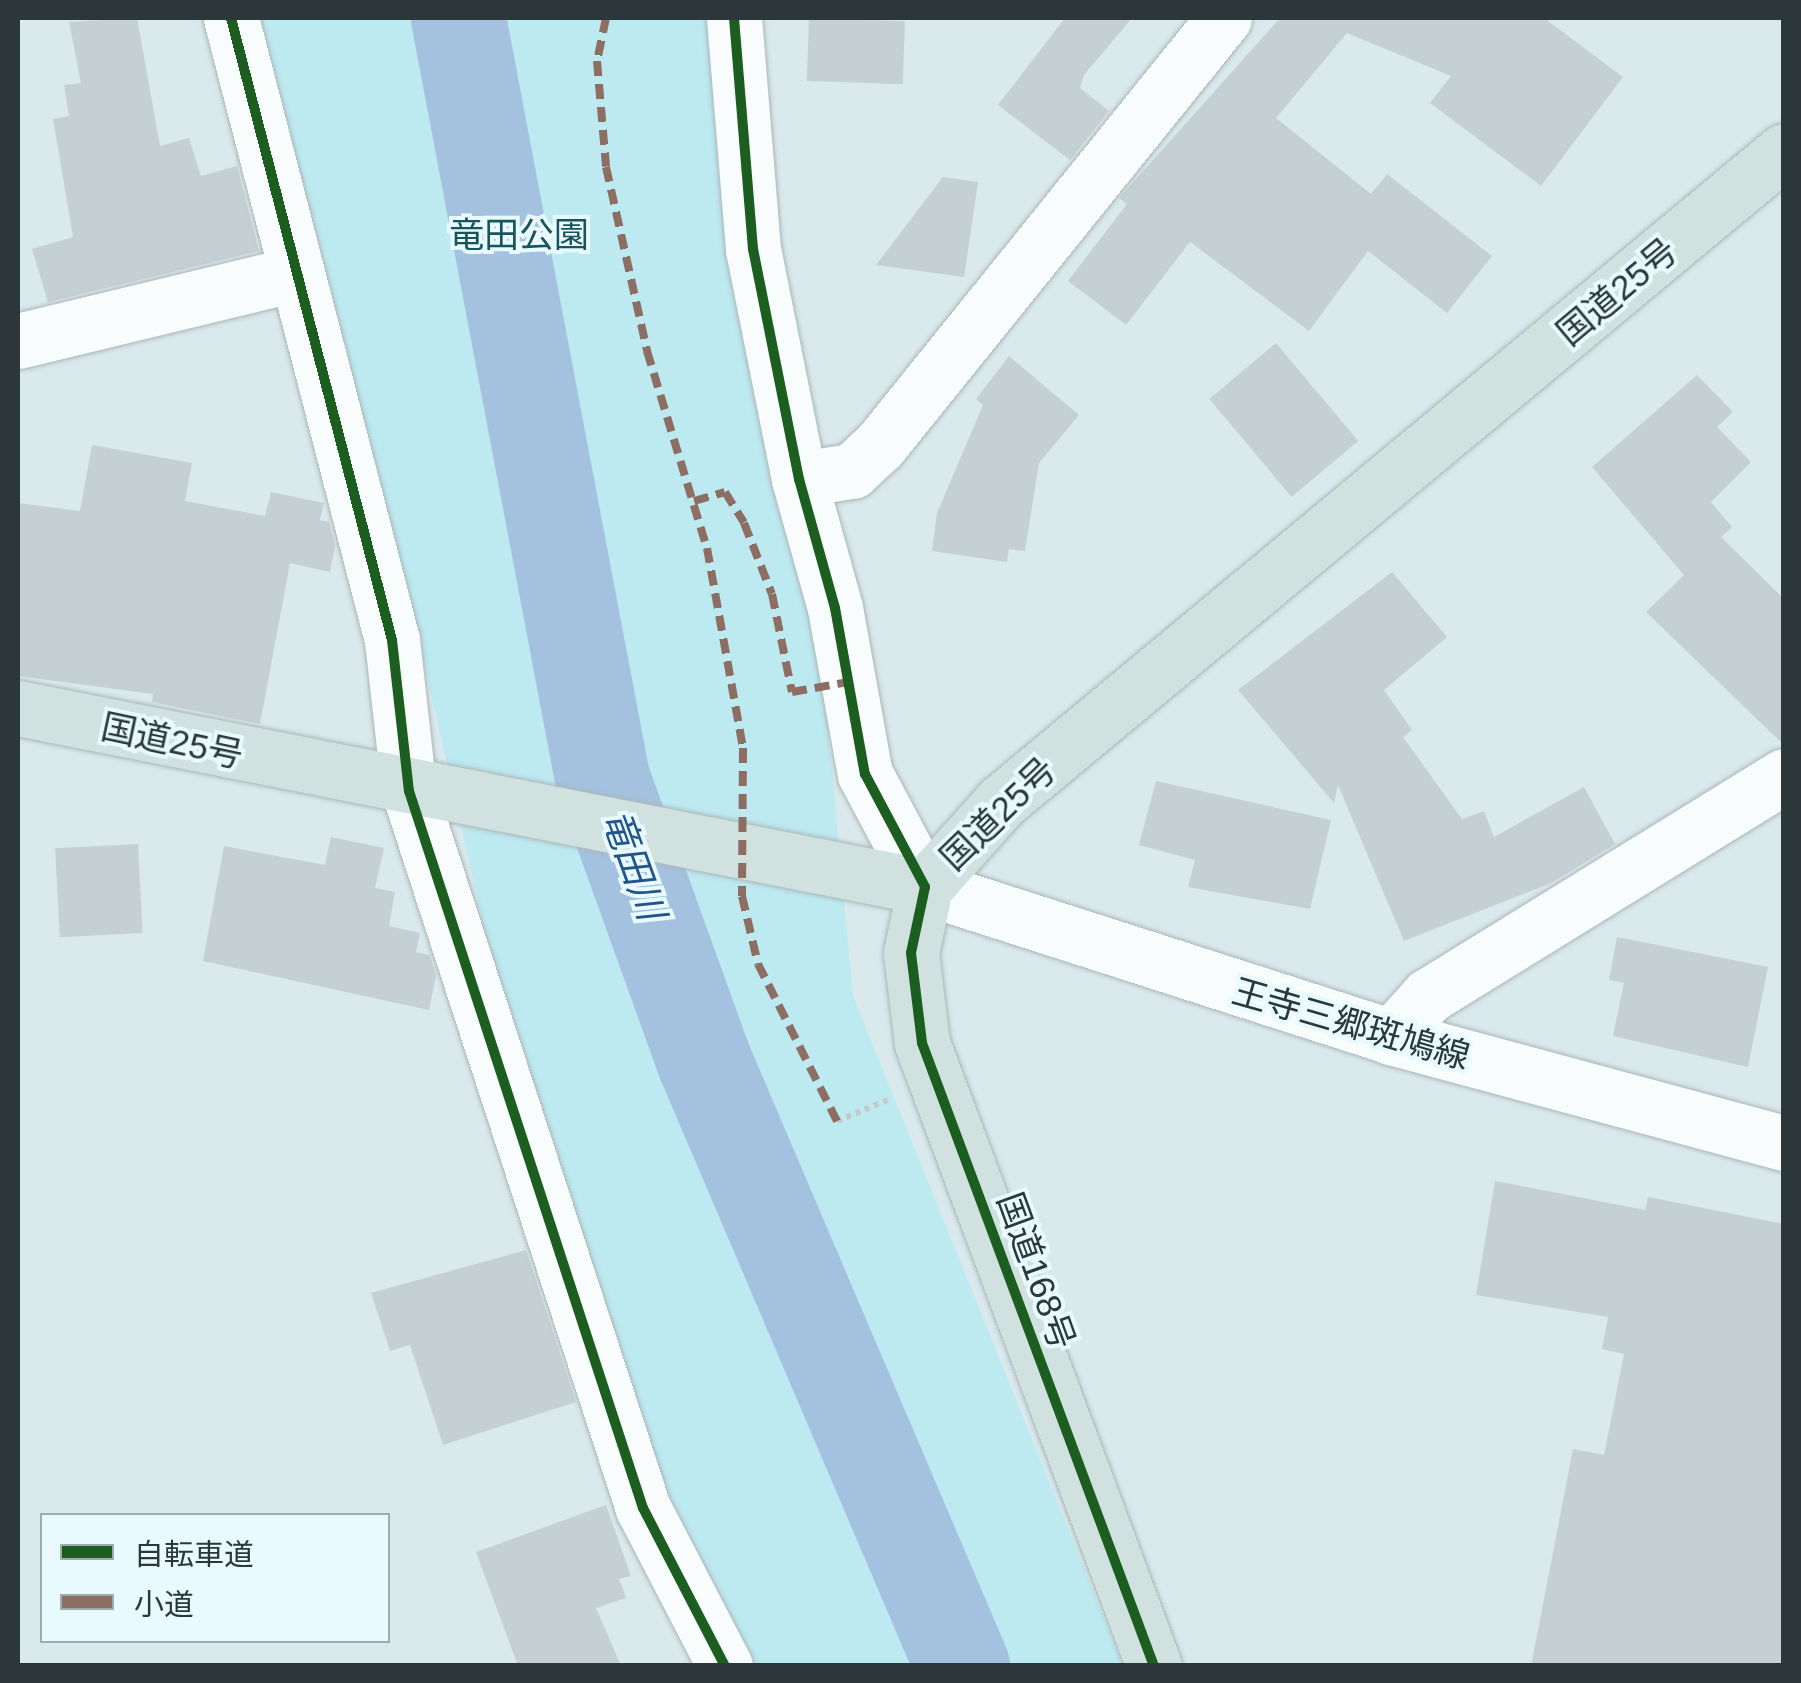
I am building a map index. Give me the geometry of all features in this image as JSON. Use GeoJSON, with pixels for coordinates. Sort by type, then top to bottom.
{"type":"FeatureCollection","features":[{"type":"Feature","properties":{"kind":"highway","name":"国道25号"},"geometry":{"type":"LineString","coordinates":[[18,708],[409,791],[792,859],[925,887],[1001,802],[1784,151]]}},
{"type":"Feature","properties":{"kind":"highway","name":"国道168号"},"geometry":{"type":"LineString","coordinates":[[925,887],[911,953],[922,1043],[1154,1666]]}},
{"type":"Feature","properties":{"kind":"street"},"geometry":{"type":"LineString","coordinates":[[232,18],[392,640],[409,791],[642,1508],[725,1666]]}},
{"type":"Feature","properties":{"kind":"street"},"geometry":{"type":"LineString","coordinates":[[734,18],[752,249],[799,478],[834,608],[865,774],[925,887]]}},
{"type":"Feature","properties":{"kind":"street"},"geometry":{"type":"LineString","coordinates":[[799,478],[852,471],[880,445],[1224,18]]}},
{"type":"Feature","properties":{"kind":"street"},"geometry":{"type":"LineString","coordinates":[[18,341],[295,274]]}},
{"type":"Feature","properties":{"kind":"street"},"geometry":{"type":"LineString","coordinates":[[1390,1038],[1428,996],[1784,776]]}},
{"type":"Feature","properties":{"kind":"street","name":"王寺三郷斑鳩線"},"geometry":{"type":"LineString","coordinates":[[925,887],[1390,1038],[1784,1142]]}},
{"type":"Feature","properties":{"kind":"green space","name":"竜田公園"},"geometry":{"type":"Polygon","coordinates":[[[259,18],[717,18],[820,643],[853,996],[1123,1665],[753,1665],[664,1494],[501,1003],[421,649],[343,393],[259,18]]]}},
{"type":"Feature","properties":{"kind":"building"},"geometry":{"type":"Polygon","coordinates":[[[137,18],[160,146],[189,138],[201,176],[237,166],[259,251],[48,302],[32,249],[73,237],[53,119],[69,116],[64,85],[81,83],[69,22],[137,18]]]}},
{"type":"Feature","properties":{"kind":"building"},"geometry":{"type":"Polygon","coordinates":[[[809,18],[905,21],[903,84],[807,81],[809,18]]]}},
{"type":"Feature","properties":{"kind":"building"},"geometry":{"type":"Polygon","coordinates":[[[1065,18],[1132,18],[1084,75],[1080,88],[1109,111],[1070,160],[998,105],[1065,18]]]}},
{"type":"Feature","properties":{"kind":"building"},"geometry":{"type":"Polygon","coordinates":[[[1280,18],[1544,18],[1623,77],[1541,186],[1430,103],[1451,76],[1347,33],[1276,118],[1371,194],[1387,174],[1492,256],[1447,313],[1368,251],[1309,331],[1190,242],[1126,325],[1068,281],[1127,204],[1119,198],[1280,18]]]}},
{"type":"Feature","properties":{"kind":"building"},"geometry":{"type":"Polygon","coordinates":[[[943,177],[978,182],[964,277],[876,265],[943,177]]]}},
{"type":"Feature","properties":{"kind":"building"},"geometry":{"type":"Polygon","coordinates":[[[1276,343],[1358,441],[1292,497],[1209,399],[1276,343]]]}},
{"type":"Feature","properties":{"kind":"building"},"geometry":{"type":"Polygon","coordinates":[[[1009,356],[1079,415],[1039,463],[1025,551],[1009,549],[1007,562],[932,551],[937,513],[983,405],[976,399],[1009,356]]]}},
{"type":"Feature","properties":{"kind":"building"},"geometry":{"type":"Polygon","coordinates":[[[1697,375],[1733,412],[1717,427],[1751,462],[1711,502],[1732,527],[1721,537],[1784,599],[1784,745],[1646,612],[1684,575],[1592,467],[1697,375]]]}},
{"type":"Feature","properties":{"kind":"building"},"geometry":{"type":"Polygon","coordinates":[[[92,445],[192,463],[185,501],[265,516],[271,492],[324,503],[320,520],[329,522],[335,546],[330,572],[290,563],[260,724],[152,702],[153,694],[18,676],[18,503],[80,511],[92,445]]]}},
{"type":"Feature","properties":{"kind":"building"},"geometry":{"type":"Polygon","coordinates":[[[1392,572],[1447,637],[1384,690],[1412,730],[1403,737],[1462,819],[1484,811],[1494,837],[1584,787],[1615,844],[1551,883],[1404,941],[1338,785],[1334,803],[1238,690],[1392,572]]]}},
{"type":"Feature","properties":{"kind":"building"},"geometry":{"type":"Polygon","coordinates":[[[1156,781],[1331,820],[1310,909],[1188,887],[1195,860],[1139,845],[1156,781]]]}},
{"type":"Feature","properties":{"kind":"building"},"geometry":{"type":"Polygon","coordinates":[[[331,837],[384,848],[375,888],[395,892],[389,926],[420,933],[416,952],[430,955],[436,976],[429,1010],[203,961],[224,846],[325,865],[331,837]]]}},
{"type":"Feature","properties":{"kind":"building"},"geometry":{"type":"Polygon","coordinates":[[[138,844],[143,933],[60,937],[55,848],[138,844]]]}},
{"type":"Feature","properties":{"kind":"building"},"geometry":{"type":"Polygon","coordinates":[[[1617,937],[1768,967],[1748,1067],[1613,1036],[1624,983],[1609,980],[1617,937]]]}},
{"type":"Feature","properties":{"kind":"building"},"geometry":{"type":"Polygon","coordinates":[[[1495,1181],[1645,1210],[1648,1197],[1784,1224],[1784,1666],[1531,1666],[1573,1449],[1604,1455],[1624,1354],[1602,1349],[1608,1317],[1476,1295],[1495,1181]]]}},
{"type":"Feature","properties":{"kind":"building"},"geometry":{"type":"Polygon","coordinates":[[[526,1250],[576,1402],[443,1445],[410,1345],[390,1351],[371,1293],[526,1250]]]}},
{"type":"Feature","properties":{"kind":"building"},"geometry":{"type":"Polygon","coordinates":[[[606,1505],[631,1576],[619,1579],[626,1598],[596,1608],[621,1666],[518,1666],[476,1552],[606,1505]]]}},
{"type":"Feature","properties":{"kind":"waterway","name":"竜田川"},"geometry":{"type":"LineString","coordinates":[[458,18],[602,778],[704,1061],[962,1666]]}},
{"type":"Feature","properties":{"kind":"marked path"},"geometry":{"type":"LineString","coordinates":[[606,18],[597,61],[606,167],[647,351],[707,548],[743,748],[742,896],[758,964],[837,1121]]}},
{"type":"Feature","properties":{"kind":"marked path"},"geometry":{"type":"LineString","coordinates":[[694,501],[725,492],[744,523],[772,594],[792,692],[849,682]]}},
{"type":"Feature","properties":{"kind":"cycle path"},"geometry":{"type":"LineString","coordinates":[[231,18],[392,640],[409,791],[643,1508],[725,1666]]}},
{"type":"Feature","properties":{"kind":"cycle path"},"geometry":{"type":"LineString","coordinates":[[734,18],[753,249],[799,479],[835,608],[865,774],[925,887],[911,953],[922,1043],[1154,1666]]}}]}
